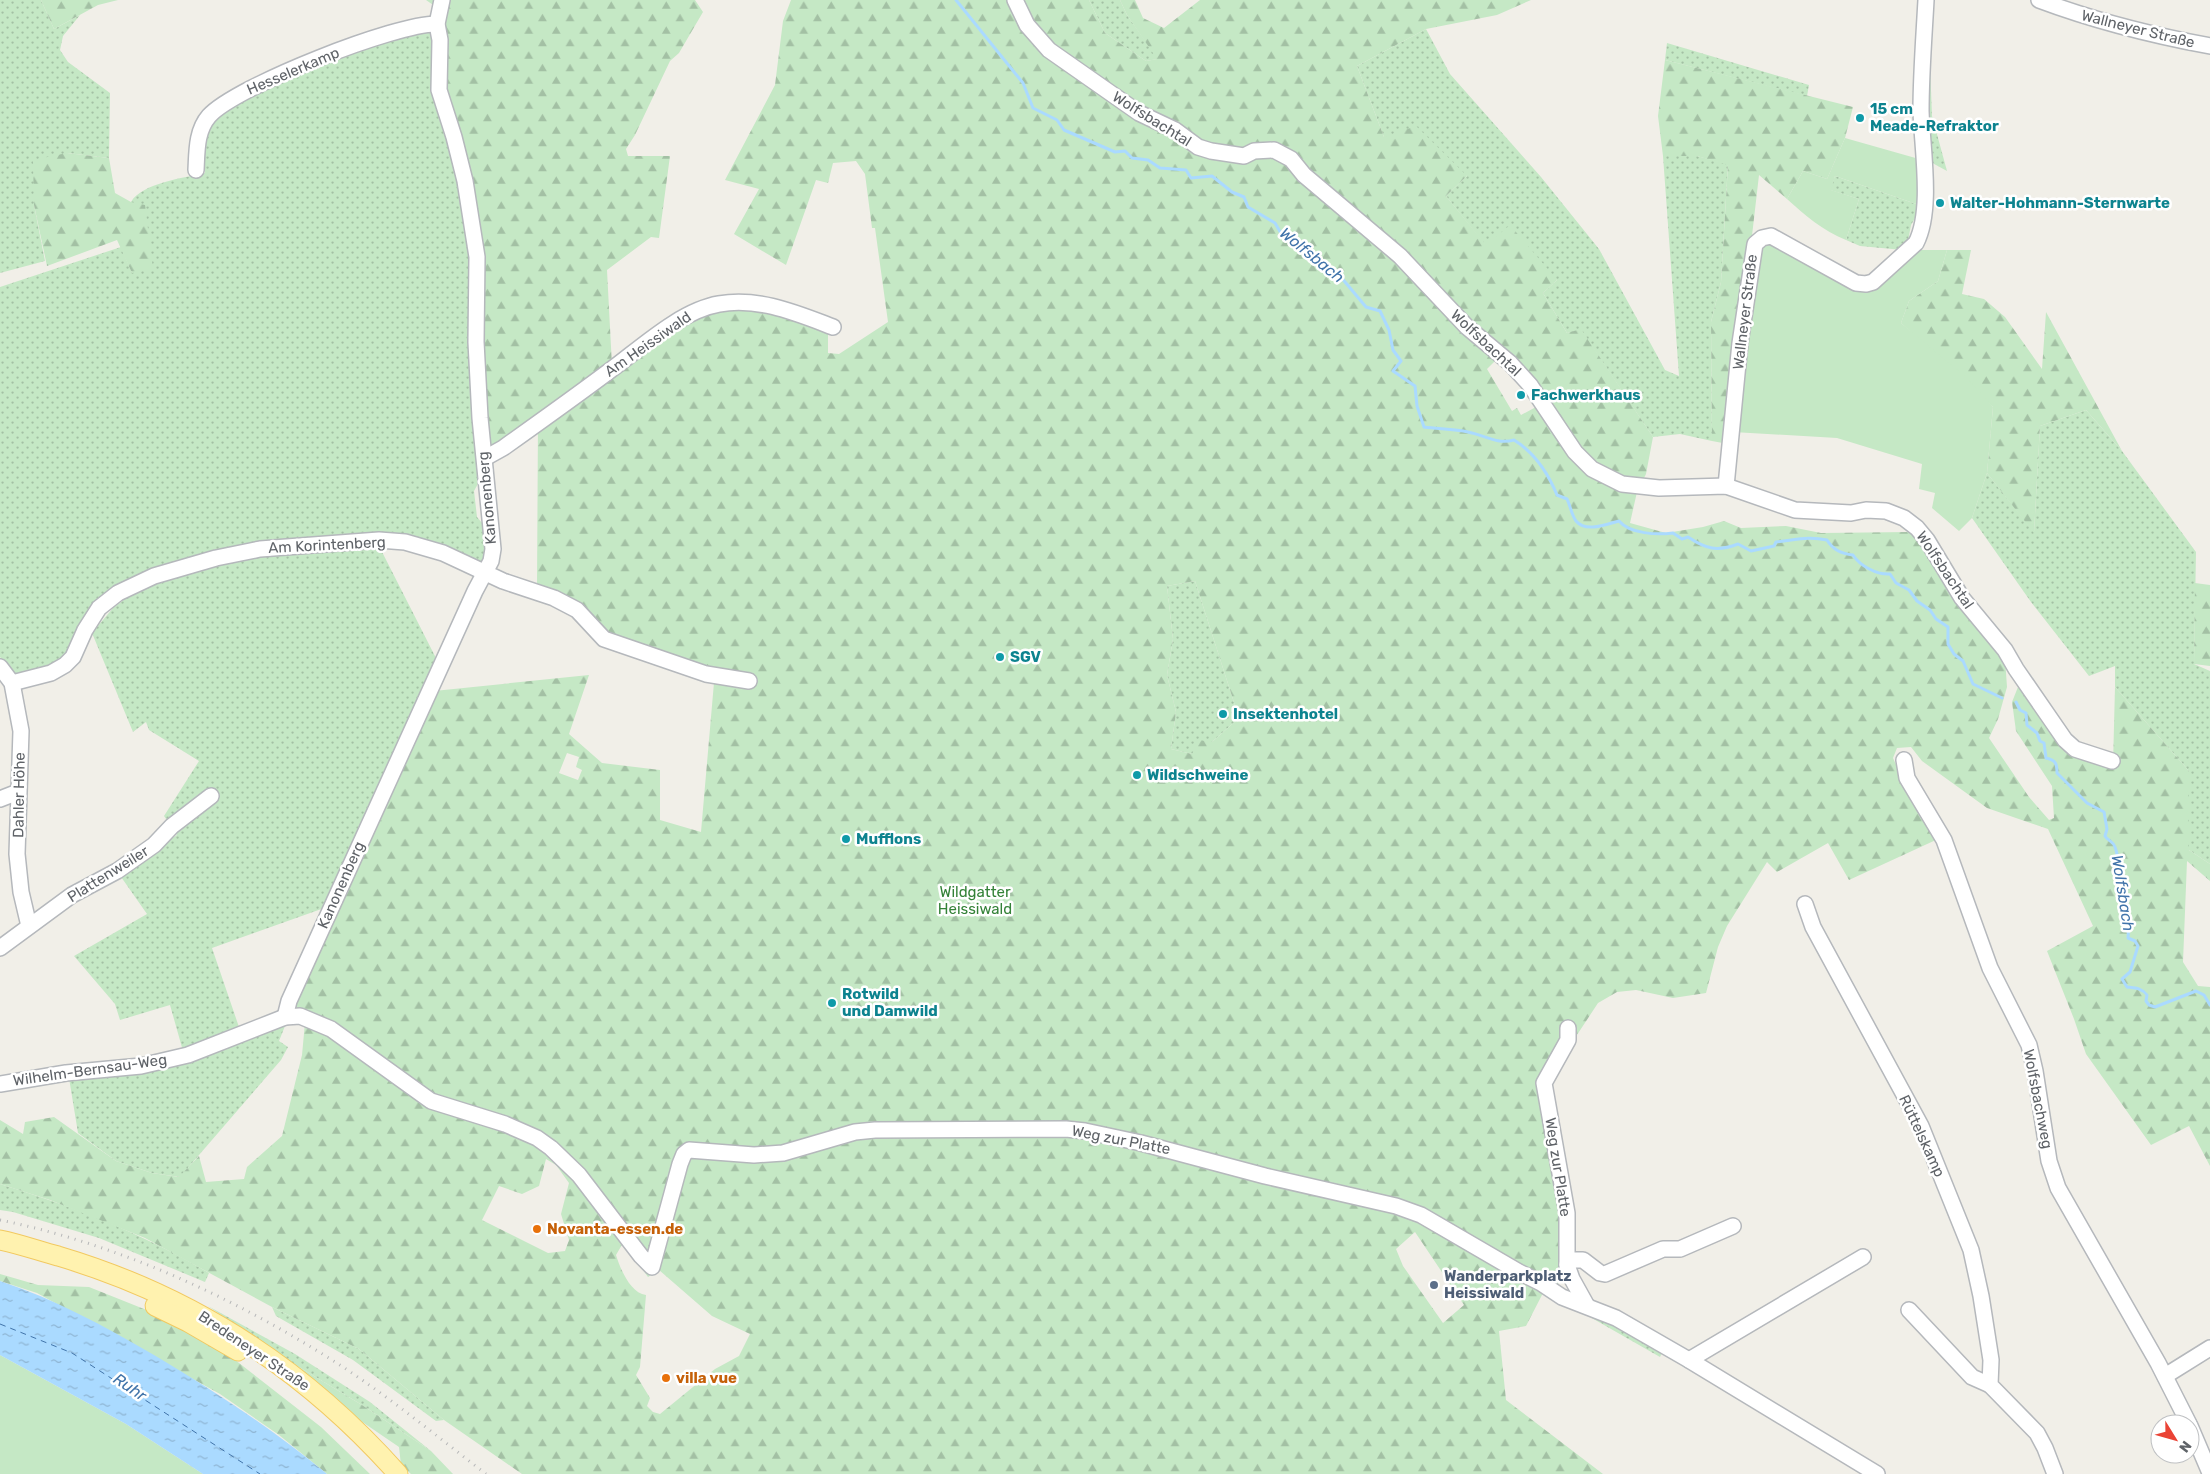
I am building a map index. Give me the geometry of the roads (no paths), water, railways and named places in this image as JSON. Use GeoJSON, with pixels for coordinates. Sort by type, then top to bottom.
{"type":"FeatureCollection","features":[{"type":"Feature","properties":{"kind":"main road","name":"Bredeneyer Straße"},"geometry":{"type":"LineString","coordinates":[[0,1240],[84,1264],[139,1284],[194,1310],[243,1339],[297,1377],[343,1417],[398,1474]]}},
{"type":"Feature","properties":{"kind":"main road","name":"Bredeneyer Straße"},"geometry":{"type":"LineString","coordinates":[[0,1253],[80,1275],[134,1296],[188,1322],[238,1351],[288,1386],[330,1423],[381,1474]]}},
{"type":"Feature","properties":{"kind":"street","name":"Kanonenberg"},"geometry":{"type":"LineString","coordinates":[[285,1017],[289,1000],[471,600],[486,572],[493,549],[480,418],[476,342],[476,244],[460,163],[439,90],[440,40],[437,24],[442,0]]}},
{"type":"Feature","properties":{"kind":"street","name":"Wolfsbachtal"},"geometry":{"type":"LineString","coordinates":[[1016,0],[1028,25],[1049,50],[1139,113],[1175,130],[1198,146],[1211,152],[1244,156],[1254,151],[1274,150],[1291,158],[1304,175],[1400,256],[1467,327],[1510,363],[1530,385],[1575,452],[1592,469],[1622,484],[1659,488],[1726,486],[1795,510],[1850,513],[1866,510],[1886,511],[1904,518],[1917,528],[1927,540],[1962,598],[2005,650],[2065,740],[2075,749],[2112,761]]}},
{"type":"Feature","properties":{"kind":"street","name":"Wallneyer Straße"},"geometry":{"type":"LineString","coordinates":[[1726,486],[1740,343],[1755,244],[1766,236],[1776,237],[1856,283],[1866,284],[1873,282],[1883,273],[1916,243],[1920,235],[1924,207],[1921,109],[1926,0]]}},
{"type":"Feature","properties":{"kind":"street","name":"Wallneyer Straße"},"geometry":{"type":"LineString","coordinates":[[2039,0],[2088,18],[2158,36],[2210,46]]}},
{"type":"Feature","properties":{"kind":"street","name":"Hesselerkamp"},"geometry":{"type":"LineString","coordinates":[[196,170],[198,137],[208,117],[228,100],[274,76],[358,44],[418,25],[437,24]]}},
{"type":"Feature","properties":{"kind":"street","name":"Am Heissiwald"},"geometry":{"type":"LineString","coordinates":[[484,458],[503,448],[658,334],[694,312],[718,304],[741,302],[777,306],[833,327]]}},
{"type":"Feature","properties":{"kind":"street","name":"Am Korintenberg"},"geometry":{"type":"LineString","coordinates":[[12,683],[51,673],[65,664],[73,657],[92,618],[100,608],[118,593],[154,576],[260,548],[379,540],[405,542],[443,553],[565,603],[577,610],[604,639],[706,674],[750,681]]}},
{"type":"Feature","properties":{"kind":"street","name":"Dahler Höhe"},"geometry":{"type":"LineString","coordinates":[[0,668],[12,683],[20,731],[17,854],[29,926]]}},
{"type":"Feature","properties":{"kind":"street","name":"Wolfsbachweg"},"geometry":{"type":"LineString","coordinates":[[1904,760],[1906,778],[1944,840],[1990,968],[2029,1045],[2049,1161],[2058,1188],[2165,1376],[2184,1414]]}},
{"type":"Feature","properties":{"kind":"street"},"geometry":{"type":"LineString","coordinates":[[0,799],[18,792]]}},
{"type":"Feature","properties":{"kind":"street","name":"Plattenweiler"},"geometry":{"type":"LineString","coordinates":[[0,948],[72,896],[116,871],[154,845],[172,826],[211,796]]}},
{"type":"Feature","properties":{"kind":"street","name":"Rüttelskamp"},"geometry":{"type":"LineString","coordinates":[[1805,904],[1813,928],[1921,1126],[1971,1250],[1982,1296],[1990,1360],[1990,1385]]}},
{"type":"Feature","properties":{"kind":"street","name":"Wilhelm-Bernsau-Weg"},"geometry":{"type":"LineString","coordinates":[[0,1084],[66,1073],[141,1066],[179,1057],[285,1017],[300,1016],[331,1030],[431,1101],[519,1130],[551,1148],[596,1195],[641,1256],[652,1267]]}},
{"type":"Feature","properties":{"kind":"street","name":"Weg zur Platte"},"geometry":{"type":"LineString","coordinates":[[1568,1028],[1568,1040],[1544,1084],[1567,1213],[1567,1265],[1572,1279],[1587,1306]]}},
{"type":"Feature","properties":{"kind":"street","name":"Weg zur Platte"},"geometry":{"type":"LineString","coordinates":[[652,1267],[680,1164],[684,1154],[689,1150],[754,1155],[783,1153],[856,1132],[875,1130],[1066,1129],[1116,1137],[1265,1176],[1396,1206],[1422,1215],[1562,1297],[1616,1318],[1877,1474]]}},
{"type":"Feature","properties":{"kind":"street"},"geometry":{"type":"LineString","coordinates":[[1567,1265],[1573,1260],[1583,1260],[1600,1273],[1605,1274],[1663,1249],[1680,1249],[1733,1226]]}},
{"type":"Feature","properties":{"kind":"street"},"geometry":{"type":"LineString","coordinates":[[1689,1360],[1864,1257]]}},
{"type":"Feature","properties":{"kind":"street"},"geometry":{"type":"LineString","coordinates":[[1909,1310],[1972,1377],[1990,1385],[2037,1433],[2046,1448],[2055,1474]]}},
{"type":"Feature","properties":{"kind":"street"},"geometry":{"type":"LineString","coordinates":[[2165,1376],[2210,1348]]}},
{"type":"Feature","properties":{"kind":"street","name":"Wolfsbachweg"},"geometry":{"type":"LineString","coordinates":[[2200,1449],[2210,1473]]}},
{"type":"Feature","properties":{"kind":"water","name":"Ruhr"},"geometry":{"type":"Polygon","coordinates":[[[0,1281],[40,1296],[79,1314],[154,1355],[243,1411],[327,1474],[203,1474],[126,1424],[0,1355],[0,1281]]]}},
{"type":"Feature","properties":{"kind":"waterway","name":"Wolfsbach"},"geometry":{"type":"LineString","coordinates":[[956,0],[1023,83],[1033,108],[1057,120],[1064,130],[1115,152],[1125,151],[1132,158],[1148,160],[1160,168],[1186,170],[1191,178],[1212,176],[1232,192],[1244,197],[1248,207],[1275,223],[1282,235],[1288,235],[1303,252],[1340,276],[1366,307],[1380,311],[1389,330],[1393,350],[1401,361],[1393,371],[1415,386],[1417,406],[1424,427],[1463,431],[1502,441],[1514,440],[1522,445],[1545,471],[1557,495],[1567,499],[1573,516],[1580,525],[1597,527],[1619,521],[1630,529],[1652,534],[1673,533],[1682,539],[1688,537],[1706,547],[1724,548],[1738,544],[1751,551],[1774,546],[1776,542],[1808,538],[1827,540],[1835,549],[1845,554],[1853,555],[1869,569],[1890,574],[1896,583],[1909,590],[1917,601],[1930,610],[1936,619],[1948,627],[1948,644],[1954,654],[1963,661],[1973,684],[2002,698]]}},
{"type":"Feature","properties":{"kind":"waterway","name":"Wolfsbach"},"geometry":{"type":"LineString","coordinates":[[2016,702],[2020,710],[2026,713],[2027,725],[2037,733],[2040,741],[2044,743],[2046,758],[2055,763],[2057,773],[2087,803],[2104,812],[2107,829],[2105,836],[2114,845],[2117,853],[2119,887],[2127,921],[2128,938],[2135,941],[2138,946],[2130,972],[2122,979],[2127,987],[2143,991],[2147,995],[2146,1001],[2149,1005],[2155,1007],[2196,991],[2204,995],[2210,1005]]}},
{"type":"Feature","properties":{"kind":"railway"},"geometry":{"type":"LineString","coordinates":[[0,1220],[90,1244],[135,1260],[178,1278],[263,1319],[362,1380],[486,1474]]}},
{"type":"Feature","properties":{"kind":"place","name":"15 cm Meade-Refraktor"},"geometry":{"type":"Point","coordinates":[1860,118]}},
{"type":"Feature","properties":{"kind":"place","name":"Walter-Hohmann-Sternwarte"},"geometry":{"type":"Point","coordinates":[1940,203]}},
{"type":"Feature","properties":{"kind":"place","name":"Fachwerkhaus"},"geometry":{"type":"Point","coordinates":[1521,395]}},
{"type":"Feature","properties":{"kind":"place","name":"SGV"},"geometry":{"type":"Point","coordinates":[1000,657]}},
{"type":"Feature","properties":{"kind":"place","name":"Insektenhotel"},"geometry":{"type":"Point","coordinates":[1223,714]}},
{"type":"Feature","properties":{"kind":"place","name":"Wildschweine"},"geometry":{"type":"Point","coordinates":[1137,775]}},
{"type":"Feature","properties":{"kind":"place","name":"Mufflons"},"geometry":{"type":"Point","coordinates":[846,839]}},
{"type":"Feature","properties":{"kind":"place","name":"Rotwild und Damwild"},"geometry":{"type":"Point","coordinates":[832,1003]}},
{"type":"Feature","properties":{"kind":"place","name":"Novanta-essen.de"},"geometry":{"type":"Point","coordinates":[537,1229]}},
{"type":"Feature","properties":{"kind":"place","name":"Wanderparkplatz Heissiwald"},"geometry":{"type":"Point","coordinates":[1434,1285]}},
{"type":"Feature","properties":{"kind":"place","name":"villa vue"},"geometry":{"type":"Point","coordinates":[666,1378]}},
{"type":"Feature","properties":{"kind":"park label","name":"Wildgatter Heissiwald"},"geometry":{"type":"Point","coordinates":[975,900]}}]}
